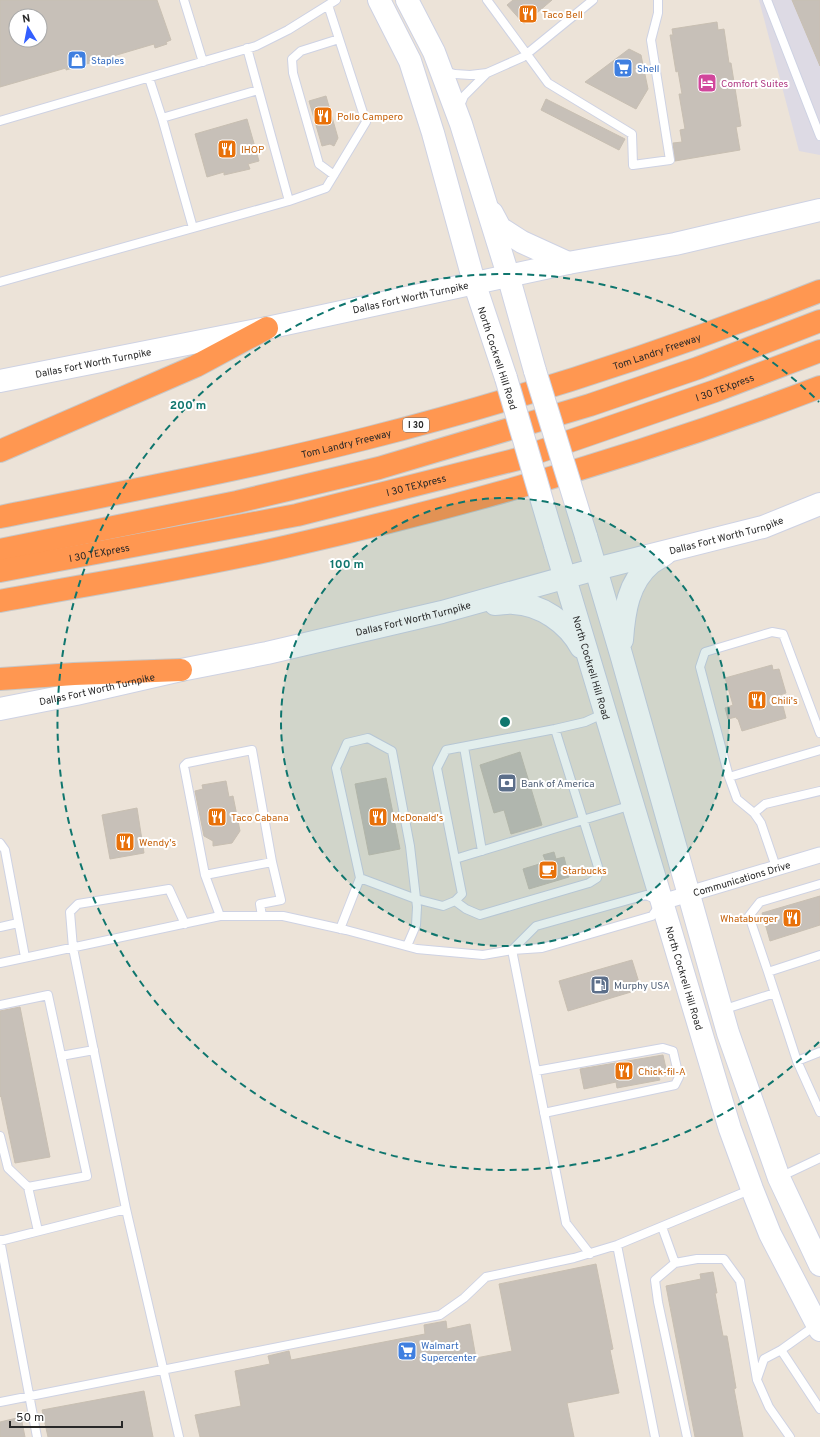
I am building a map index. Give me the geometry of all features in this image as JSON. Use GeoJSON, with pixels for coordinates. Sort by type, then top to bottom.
{"type":"FeatureCollection","features":[{"type":"Feature","properties":{"kind":"highway","name":"Tom Landry Freeway"},"geometry":{"type":"LineString","coordinates":[[0,517],[262,464],[473,410],[576,378],[680,343],[820,291]]}},
{"type":"Feature","properties":{"kind":"highway"},"geometry":{"type":"LineString","coordinates":[[0,550],[237,502],[379,468],[590,405],[698,368],[820,321]]}},
{"type":"Feature","properties":{"kind":"highway"},"geometry":{"type":"LineString","coordinates":[[0,452],[196,366],[267,328]]}},
{"type":"Feature","properties":{"kind":"highway","name":"I 30 TEXpress"},"geometry":{"type":"LineString","coordinates":[[0,571],[297,515],[518,459],[715,391],[820,351]]}},
{"type":"Feature","properties":{"kind":"highway"},"geometry":{"type":"LineString","coordinates":[[0,601],[202,564],[395,521],[602,462],[708,427],[820,387]]}},
{"type":"Feature","properties":{"kind":"highway"},"geometry":{"type":"LineString","coordinates":[[0,679],[74,674],[181,670]]}},
{"type":"Feature","properties":{"kind":"main road","name":"North Cockrell Hill Road"},"geometry":{"type":"LineString","coordinates":[[379,0],[410,61],[433,133],[474,282],[506,378],[720,1098],[770,1234],[818,1328]]}},
{"type":"Feature","properties":{"kind":"main road"},"geometry":{"type":"LineString","coordinates":[[407,0],[434,52],[457,113],[508,275],[535,371],[621,654],[731,1041],[779,1178],[820,1265]]}},
{"type":"Feature","properties":{"kind":"main road"},"geometry":{"type":"LineString","coordinates":[[483,196],[500,228],[522,242],[568,263]]}},
{"type":"Feature","properties":{"kind":"main road","name":"Dallas Fort Worth Turnpike"},"geometry":{"type":"LineString","coordinates":[[0,381],[267,328],[508,275],[675,244],[820,210]]}},
{"type":"Feature","properties":{"kind":"main road","name":"Dallas Fort Worth Turnpike"},"geometry":{"type":"LineString","coordinates":[[0,709],[267,653],[456,608],[596,569],[763,527],[820,504]]}},
{"type":"Feature","properties":{"kind":"main road"},"geometry":{"type":"LineString","coordinates":[[621,654],[624,613],[631,591],[638,578],[651,563],[673,550]]}},
{"type":"Feature","properties":{"kind":"main road"},"geometry":{"type":"LineString","coordinates":[[456,608],[513,603],[538,608],[558,619],[576,637],[592,665]]}},
{"type":"Feature","properties":{"kind":"main road"},"geometry":{"type":"LineString","coordinates":[[752,1188],[779,1178]]}},
{"type":"Feature","properties":{"kind":"street","name":"Communications Drive"},"geometry":{"type":"LineString","coordinates":[[662,902],[820,855]]}},
{"type":"Feature","properties":{"kind":"lane"},"geometry":{"type":"LineString","coordinates":[[184,0],[203,62]]}},
{"type":"Feature","properties":{"kind":"lane"},"geometry":{"type":"LineString","coordinates":[[0,121],[256,46],[288,30],[336,0]]}},
{"type":"Feature","properties":{"kind":"lane"},"geometry":{"type":"LineString","coordinates":[[487,0],[548,83],[632,134],[634,165],[670,160],[652,40],[658,13],[658,0]]}},
{"type":"Feature","properties":{"kind":"lane"},"geometry":{"type":"LineString","coordinates":[[457,113],[464,96],[487,73],[523,57],[593,0]]}},
{"type":"Feature","properties":{"kind":"lane"},"geometry":{"type":"LineString","coordinates":[[767,0],[820,136]]}},
{"type":"Feature","properties":{"kind":"lane"},"geometry":{"type":"LineString","coordinates":[[0,282],[193,228],[326,188],[366,122],[328,5]]}},
{"type":"Feature","properties":{"kind":"lane"},"geometry":{"type":"LineString","coordinates":[[334,175],[319,164],[293,73],[292,60],[301,50],[339,39]]}},
{"type":"Feature","properties":{"kind":"lane"},"geometry":{"type":"LineString","coordinates":[[247,48],[289,200]]}},
{"type":"Feature","properties":{"kind":"lane"},"geometry":{"type":"LineString","coordinates":[[441,70],[463,74],[487,73]]}},
{"type":"Feature","properties":{"kind":"lane"},"geometry":{"type":"LineString","coordinates":[[149,78],[162,118],[193,228]]}},
{"type":"Feature","properties":{"kind":"lane"},"geometry":{"type":"LineString","coordinates":[[162,118],[258,90]]}},
{"type":"Feature","properties":{"kind":"lane"},"geometry":{"type":"LineString","coordinates":[[776,867],[761,823],[754,813],[737,799],[729,777],[700,668],[705,652],[772,632],[783,634],[820,733]]}},
{"type":"Feature","properties":{"kind":"lane"},"geometry":{"type":"LineString","coordinates":[[360,878],[416,899],[443,906],[455,901],[462,894],[437,768],[446,750],[555,729],[585,722],[606,713]]}},
{"type":"Feature","properties":{"kind":"lane"},"geometry":{"type":"LineString","coordinates":[[455,901],[466,909],[480,915],[590,883],[597,878],[599,870],[555,729]]}},
{"type":"Feature","properties":{"kind":"lane"},"geometry":{"type":"LineString","coordinates":[[340,929],[360,878],[336,768],[347,743],[368,738],[392,751],[410,846],[417,907],[416,924],[407,946]]}},
{"type":"Feature","properties":{"kind":"lane"},"geometry":{"type":"LineString","coordinates":[[464,747],[482,851]]}},
{"type":"Feature","properties":{"kind":"lane"},"geometry":{"type":"LineString","coordinates":[[220,916],[205,875],[184,766],[187,763],[252,750],[280,900],[260,904],[262,916]]}},
{"type":"Feature","properties":{"kind":"lane"},"geometry":{"type":"LineString","coordinates":[[729,777],[820,750]]}},
{"type":"Feature","properties":{"kind":"lane"},"geometry":{"type":"LineString","coordinates":[[754,813],[764,804],[820,790]]}},
{"type":"Feature","properties":{"kind":"lane"},"geometry":{"type":"LineString","coordinates":[[455,859],[633,805]]}},
{"type":"Feature","properties":{"kind":"lane"},"geometry":{"type":"LineString","coordinates":[[0,843],[4,850],[25,958]]}},
{"type":"Feature","properties":{"kind":"lane"},"geometry":{"type":"LineString","coordinates":[[205,875],[272,862]]}},
{"type":"Feature","properties":{"kind":"lane"},"geometry":{"type":"LineString","coordinates":[[820,884],[760,902],[749,916],[797,1061],[820,1112]]}},
{"type":"Feature","properties":{"kind":"lane"},"geometry":{"type":"LineString","coordinates":[[179,1437],[126,1209],[73,948],[70,912],[78,904],[169,889],[185,924]]}},
{"type":"Feature","properties":{"kind":"lane"},"geometry":{"type":"LineString","coordinates":[[0,963],[220,916],[284,916],[417,949],[483,955],[512,950],[542,948],[652,916],[662,902],[646,895],[536,926],[512,950]]}},
{"type":"Feature","properties":{"kind":"lane"},"geometry":{"type":"LineString","coordinates":[[0,927],[18,923]]}},
{"type":"Feature","properties":{"kind":"lane"},"geometry":{"type":"LineString","coordinates":[[512,950],[566,1223],[590,1254]]}},
{"type":"Feature","properties":{"kind":"lane"},"geometry":{"type":"LineString","coordinates":[[768,972],[820,955]]}},
{"type":"Feature","properties":{"kind":"lane"},"geometry":{"type":"LineString","coordinates":[[722,1010],[775,993]]}},
{"type":"Feature","properties":{"kind":"lane"},"geometry":{"type":"LineString","coordinates":[[0,1005],[48,995],[87,1176],[28,1187]]}},
{"type":"Feature","properties":{"kind":"lane"},"geometry":{"type":"LineString","coordinates":[[536,1071],[663,1048],[673,1052],[680,1077],[675,1085],[544,1113]]}},
{"type":"Feature","properties":{"kind":"lane"},"geometry":{"type":"LineString","coordinates":[[61,1056],[94,1050]]}},
{"type":"Feature","properties":{"kind":"lane"},"geometry":{"type":"LineString","coordinates":[[797,1061],[820,1052]]}},
{"type":"Feature","properties":{"kind":"lane"},"geometry":{"type":"LineString","coordinates":[[0,1136],[8,1168],[28,1187],[38,1231]]}},
{"type":"Feature","properties":{"kind":"lane"},"geometry":{"type":"LineString","coordinates":[[779,1178],[820,1158]]}},
{"type":"Feature","properties":{"kind":"lane"},"geometry":{"type":"LineString","coordinates":[[0,1402],[440,1315],[464,1298],[486,1277],[574,1258],[617,1245],[752,1188]]}},
{"type":"Feature","properties":{"kind":"lane"},"geometry":{"type":"LineString","coordinates":[[37,1437],[28,1396],[0,1241],[126,1209]]}},
{"type":"Feature","properties":{"kind":"lane"},"geometry":{"type":"LineString","coordinates":[[662,1227],[675,1263]]}},
{"type":"Feature","properties":{"kind":"lane"},"geometry":{"type":"LineString","coordinates":[[617,1245],[655,1437]]}},
{"type":"Feature","properties":{"kind":"lane"},"geometry":{"type":"LineString","coordinates":[[687,1437],[658,1302],[655,1280],[675,1263],[697,1258],[724,1259],[740,1281],[757,1380],[770,1407],[790,1437]]}},
{"type":"Feature","properties":{"kind":"lane"},"geometry":{"type":"LineString","coordinates":[[757,1380],[764,1358],[781,1350],[818,1328]]}},
{"type":"Feature","properties":{"kind":"lane"},"geometry":{"type":"LineString","coordinates":[[781,1350],[820,1409]]}},
{"type":"Feature","properties":{"kind":"shaded area"},"geometry":{"type":"Polygon","coordinates":[[[759,0],[820,0],[820,155],[799,151],[759,0]]]}},
{"type":"Feature","properties":{"kind":"building"},"geometry":{"type":"Polygon","coordinates":[[[0,0],[157,0],[171,40],[166,42],[167,44],[155,48],[154,44],[66,70],[66,68],[0,87],[0,0]]]}},
{"type":"Feature","properties":{"kind":"building"},"geometry":{"type":"Polygon","coordinates":[[[513,0],[552,0],[524,24],[507,5],[513,0]]]}},
{"type":"Feature","properties":{"kind":"building"},"geometry":{"type":"Polygon","coordinates":[[[792,0],[820,0],[820,66],[792,0]]]}},
{"type":"Feature","properties":{"kind":"building","name":"Comfort Suites"},"geometry":{"type":"Polygon","coordinates":[[[717,22],[718,30],[724,29],[729,63],[731,63],[741,126],[736,127],[740,150],[675,161],[673,143],[682,142],[680,130],[685,129],[679,94],[682,94],[678,71],[676,72],[670,35],[673,35],[672,29],[717,22]]]}},
{"type":"Feature","properties":{"kind":"building","name":"Shell"},"geometry":{"type":"Polygon","coordinates":[[[629,49],[641,55],[648,89],[636,109],[585,82],[629,49]]]}},
{"type":"Feature","properties":{"kind":"building","name":"Pollo Campero"},"geometry":{"type":"Polygon","coordinates":[[[326,96],[338,138],[334,146],[330,144],[322,146],[309,101],[326,96]]]}},
{"type":"Feature","properties":{"kind":"building"},"geometry":{"type":"Polygon","coordinates":[[[546,99],[625,139],[619,150],[541,110],[546,99]]]}},
{"type":"Feature","properties":{"kind":"building","name":"IHOP"},"geometry":{"type":"Polygon","coordinates":[[[247,119],[259,161],[248,164],[250,169],[224,175],[224,172],[207,177],[195,134],[247,119]]]}},
{"type":"Feature","properties":{"kind":"building","name":"Chili's"},"geometry":{"type":"Polygon","coordinates":[[[772,665],[773,670],[779,669],[786,693],[780,695],[786,718],[742,731],[736,717],[728,719],[725,708],[733,705],[725,678],[772,665]]]}},
{"type":"Feature","properties":{"kind":"building","name":"Bank of America"},"geometry":{"type":"Polygon","coordinates":[[[520,752],[542,825],[511,834],[504,810],[494,813],[480,765],[520,752]]]}},
{"type":"Feature","properties":{"kind":"building","name":"McDonald's"},"geometry":{"type":"Polygon","coordinates":[[[386,778],[400,849],[369,855],[355,784],[386,778]]]}},
{"type":"Feature","properties":{"kind":"building","name":"Taco Cabana"},"geometry":{"type":"Polygon","coordinates":[[[226,781],[229,797],[233,796],[240,831],[232,843],[213,846],[213,841],[204,836],[195,791],[203,789],[202,785],[226,781]]]}},
{"type":"Feature","properties":{"kind":"building","name":"Wendy's"},"geometry":{"type":"Polygon","coordinates":[[[137,808],[144,853],[110,859],[102,815],[137,808]]]}},
{"type":"Feature","properties":{"kind":"building","name":"Starbucks"},"geometry":{"type":"Polygon","coordinates":[[[554,852],[556,859],[564,857],[569,877],[529,889],[523,869],[546,862],[543,855],[554,852]]]}},
{"type":"Feature","properties":{"kind":"building","name":"Whataburger"},"geometry":{"type":"Polygon","coordinates":[[[820,896],[820,925],[770,941],[762,913],[820,896]]]}},
{"type":"Feature","properties":{"kind":"building","name":"Murphy USA"},"geometry":{"type":"Polygon","coordinates":[[[632,960],[641,989],[568,1011],[559,981],[632,960]]]}},
{"type":"Feature","properties":{"kind":"building"},"geometry":{"type":"Polygon","coordinates":[[[20,1007],[50,1157],[15,1163],[1,1096],[0,1097],[0,1011],[20,1007]]]}},
{"type":"Feature","properties":{"kind":"building","name":"Chick-fil-A"},"geometry":{"type":"Polygon","coordinates":[[[663,1055],[667,1073],[658,1075],[660,1080],[617,1088],[616,1082],[584,1089],[580,1069],[663,1055]]]}},
{"type":"Feature","properties":{"kind":"building","name":"Walmart Supercenter"},"geometry":{"type":"Polygon","coordinates":[[[596,1264],[613,1349],[610,1350],[619,1393],[567,1403],[574,1437],[200,1437],[195,1415],[241,1406],[235,1371],[270,1364],[268,1356],[289,1351],[291,1360],[425,1334],[424,1325],[446,1321],[447,1329],[470,1324],[476,1358],[512,1351],[499,1284],[596,1264]]]}},
{"type":"Feature","properties":{"kind":"building"},"geometry":{"type":"Polygon","coordinates":[[[713,1272],[717,1293],[715,1293],[723,1336],[727,1336],[736,1388],[734,1389],[743,1437],[695,1437],[666,1286],[701,1279],[700,1274],[713,1272]]]}},
{"type":"Feature","properties":{"kind":"building"},"geometry":{"type":"Polygon","coordinates":[[[144,1391],[153,1437],[48,1437],[42,1410],[144,1391]]]}},
{"type":"Feature","properties":{"kind":"building"},"geometry":{"type":"Polygon","coordinates":[[[21,1417],[25,1437],[0,1437],[0,1422],[21,1417]]]}},
{"type":"Feature","properties":{"kind":"place","name":"Taco Bell"},"geometry":{"type":"Point","coordinates":[528,14]}},
{"type":"Feature","properties":{"kind":"place","name":"Staples"},"geometry":{"type":"Point","coordinates":[77,60]}},
{"type":"Feature","properties":{"kind":"place","name":"Shell"},"geometry":{"type":"Point","coordinates":[623,68]}},
{"type":"Feature","properties":{"kind":"place","name":"Comfort Suites"},"geometry":{"type":"Point","coordinates":[707,83]}},
{"type":"Feature","properties":{"kind":"place","name":"Pollo Campero"},"geometry":{"type":"Point","coordinates":[323,116]}},
{"type":"Feature","properties":{"kind":"place","name":"IHOP"},"geometry":{"type":"Point","coordinates":[227,149]}},
{"type":"Feature","properties":{"kind":"place","name":"Chili's"},"geometry":{"type":"Point","coordinates":[757,700]}},
{"type":"Feature","properties":{"kind":"place","name":"Bank of America"},"geometry":{"type":"Point","coordinates":[507,783]}},
{"type":"Feature","properties":{"kind":"place","name":"Taco Cabana"},"geometry":{"type":"Point","coordinates":[217,817]}},
{"type":"Feature","properties":{"kind":"place","name":"McDonald's"},"geometry":{"type":"Point","coordinates":[378,817]}},
{"type":"Feature","properties":{"kind":"place","name":"Wendy's"},"geometry":{"type":"Point","coordinates":[125,842]}},
{"type":"Feature","properties":{"kind":"place","name":"Starbucks"},"geometry":{"type":"Point","coordinates":[548,870]}},
{"type":"Feature","properties":{"kind":"place","name":"Whataburger"},"geometry":{"type":"Point","coordinates":[792,918]}},
{"type":"Feature","properties":{"kind":"place","name":"Murphy USA"},"geometry":{"type":"Point","coordinates":[600,985]}},
{"type":"Feature","properties":{"kind":"place","name":"Chick-fil-A"},"geometry":{"type":"Point","coordinates":[624,1071]}},
{"type":"Feature","properties":{"kind":"place","name":"Walmart Supercenter"},"geometry":{"type":"Point","coordinates":[407,1351]}}]}
